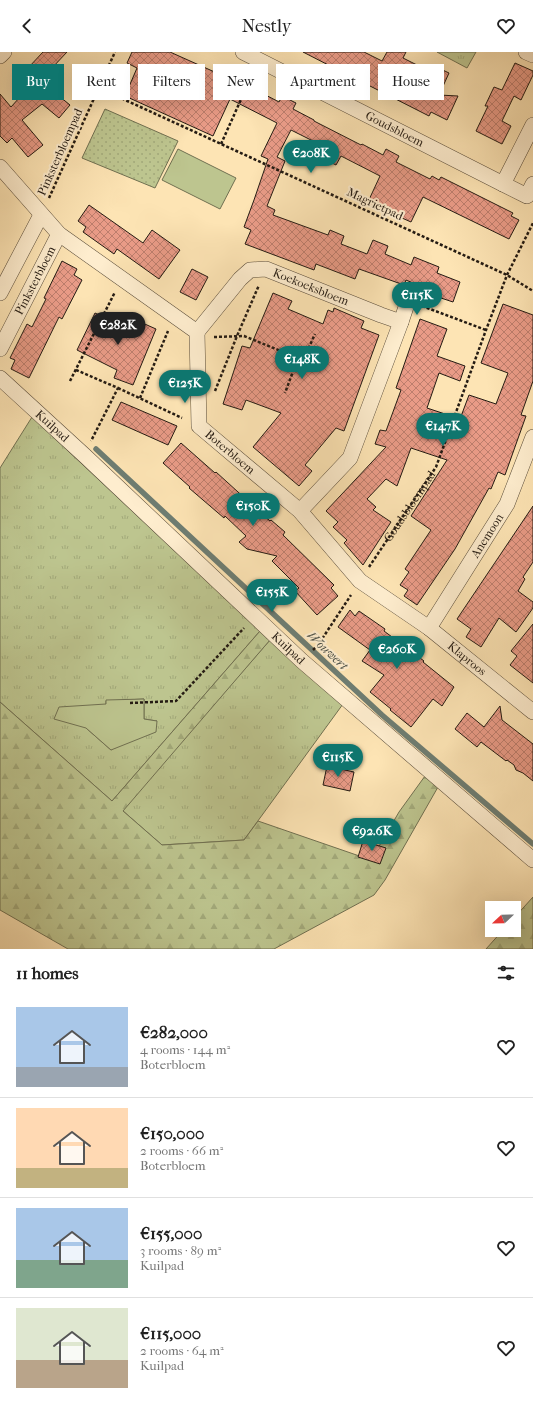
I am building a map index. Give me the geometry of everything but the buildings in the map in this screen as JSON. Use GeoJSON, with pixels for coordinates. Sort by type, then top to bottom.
{"type":"FeatureCollection","features":[{"type":"Feature","properties":{"kind":"street"},"geometry":{"type":"LineString","coordinates":[[0,56],[4,52]]}},
{"type":"Feature","properties":{"kind":"street","name":"Goudsbloem"},"geometry":{"type":"LineString","coordinates":[[243,52],[503,184],[530,190]]}},
{"type":"Feature","properties":{"kind":"street"},"geometry":{"type":"LineString","coordinates":[[526,52],[533,55]]}},
{"type":"Feature","properties":{"kind":"street"},"geometry":{"type":"LineString","coordinates":[[503,184],[533,125]]}},
{"type":"Feature","properties":{"kind":"street"},"geometry":{"type":"LineString","coordinates":[[0,167],[59,234],[177,317],[198,334]]}},
{"type":"Feature","properties":{"kind":"street"},"geometry":{"type":"LineString","coordinates":[[0,293],[41,215]]}},
{"type":"Feature","properties":{"kind":"street","name":"Pinksterbloem"},"geometry":{"type":"LineString","coordinates":[[0,349],[59,234]]}},
{"type":"Feature","properties":{"kind":"street","name":"Koekoeksbloem"},"geometry":{"type":"LineString","coordinates":[[198,334],[240,279],[250,270],[266,270],[401,322]]}},
{"type":"Feature","properties":{"kind":"street"},"geometry":{"type":"LineString","coordinates":[[300,511],[350,458],[408,301]]}},
{"type":"Feature","properties":{"kind":"street","name":"Boterbloem"},"geometry":{"type":"LineString","coordinates":[[198,334],[199,426],[300,511],[360,581]]}},
{"type":"Feature","properties":{"kind":"street","name":"Kuilpad"},"geometry":{"type":"LineString","coordinates":[[0,378],[84,455],[302,661],[533,860]]}},
{"type":"Feature","properties":{"kind":"street","name":"Anemoon"},"geometry":{"type":"LineString","coordinates":[[429,628],[507,504],[533,437]]}},
{"type":"Feature","properties":{"kind":"street","name":"Klaproos"},"geometry":{"type":"LineString","coordinates":[[360,581],[429,628],[533,712]]}},
{"type":"Feature","properties":{"kind":"path","name":"Pinksterbloempad"},"geometry":{"type":"LineString","coordinates":[[110,64],[115,52]]}},
{"type":"Feature","properties":{"kind":"path"},"geometry":{"type":"LineString","coordinates":[[221,144],[258,59]]}},
{"type":"Feature","properties":{"kind":"path","name":"Pinksterbloempad"},"geometry":{"type":"LineString","coordinates":[[41,215],[94,100]]}},
{"type":"Feature","properties":{"kind":"path","name":"Magrietpad"},"geometry":{"type":"LineString","coordinates":[[125,100],[507,275],[533,290]]}},
{"type":"Feature","properties":{"kind":"path","name":"Goudsbloempad"},"geometry":{"type":"LineString","coordinates":[[318,645],[436,467],[507,275],[533,223]]}},
{"type":"Feature","properties":{"kind":"path"},"geometry":{"type":"LineString","coordinates":[[214,395],[237,336],[266,270]]}},
{"type":"Feature","properties":{"kind":"path"},"geometry":{"type":"LineString","coordinates":[[70,381],[123,279]]}},
{"type":"Feature","properties":{"kind":"path"},"geometry":{"type":"LineString","coordinates":[[140,398],[168,331],[177,317]]}},
{"type":"Feature","properties":{"kind":"path"},"geometry":{"type":"LineString","coordinates":[[198,334],[244,336],[298,358]]}},
{"type":"Feature","properties":{"kind":"path"},"geometry":{"type":"LineString","coordinates":[[285,393],[298,358],[306,354],[315,334]]}},
{"type":"Feature","properties":{"kind":"path"},"geometry":{"type":"LineString","coordinates":[[76,370],[199,426]]}},
{"type":"Feature","properties":{"kind":"path"},"geometry":{"type":"LineString","coordinates":[[84,455],[118,388]]}},
{"type":"Feature","properties":{"kind":"path"},"geometry":{"type":"LineString","coordinates":[[130,703],[176,701],[255,616]]}},
{"type":"Feature","properties":{"kind":"green space"},"geometry":{"type":"Polygon","coordinates":[[[437,52],[476,52],[467,68],[437,52]]]}},
{"type":"Feature","properties":{"kind":"green space"},"geometry":{"type":"Polygon","coordinates":[[[105,109],[178,141],[155,188],[82,158],[105,109]]]}},
{"type":"Feature","properties":{"kind":"green space"},"geometry":{"type":"Polygon","coordinates":[[[178,149],[236,178],[220,209],[162,180],[178,149]]]}},
{"type":"Feature","properties":{"kind":"green space"},"geometry":{"type":"Polygon","coordinates":[[[32,417],[260,631],[112,801],[0,702],[0,468],[32,417]],[[144,699],[106,701],[106,704],[86,728],[111,750],[157,721],[144,719],[144,699]]]}},
{"type":"Feature","properties":{"kind":"green space"},"geometry":{"type":"Polygon","coordinates":[[[260,631],[270,640],[123,811],[162,845],[244,840],[258,821],[371,860],[399,812],[425,776],[438,787],[385,880],[374,895],[274,949],[68,949],[0,910],[0,702],[112,801],[260,631]]]}},
{"type":"Feature","properties":{"kind":"green space"},"geometry":{"type":"Polygon","coordinates":[[[270,640],[343,704],[244,840],[162,845],[122,810],[270,640]]]}},
{"type":"Feature","properties":{"kind":"green space"},"geometry":{"type":"Polygon","coordinates":[[[144,699],[144,719],[157,721],[156,732],[111,750],[86,728],[54,719],[59,707],[106,704],[106,700],[144,699]]]}},
{"type":"Feature","properties":{"kind":"green space"},"geometry":{"type":"Polygon","coordinates":[[[533,897],[533,949],[486,949],[497,937],[521,937],[521,910],[533,897]]]}},
{"type":"Feature","properties":{"kind":"waterway","name":"Wouwert"},"geometry":{"type":"LineString","coordinates":[[96,449],[382,715],[533,844]]}}]}
